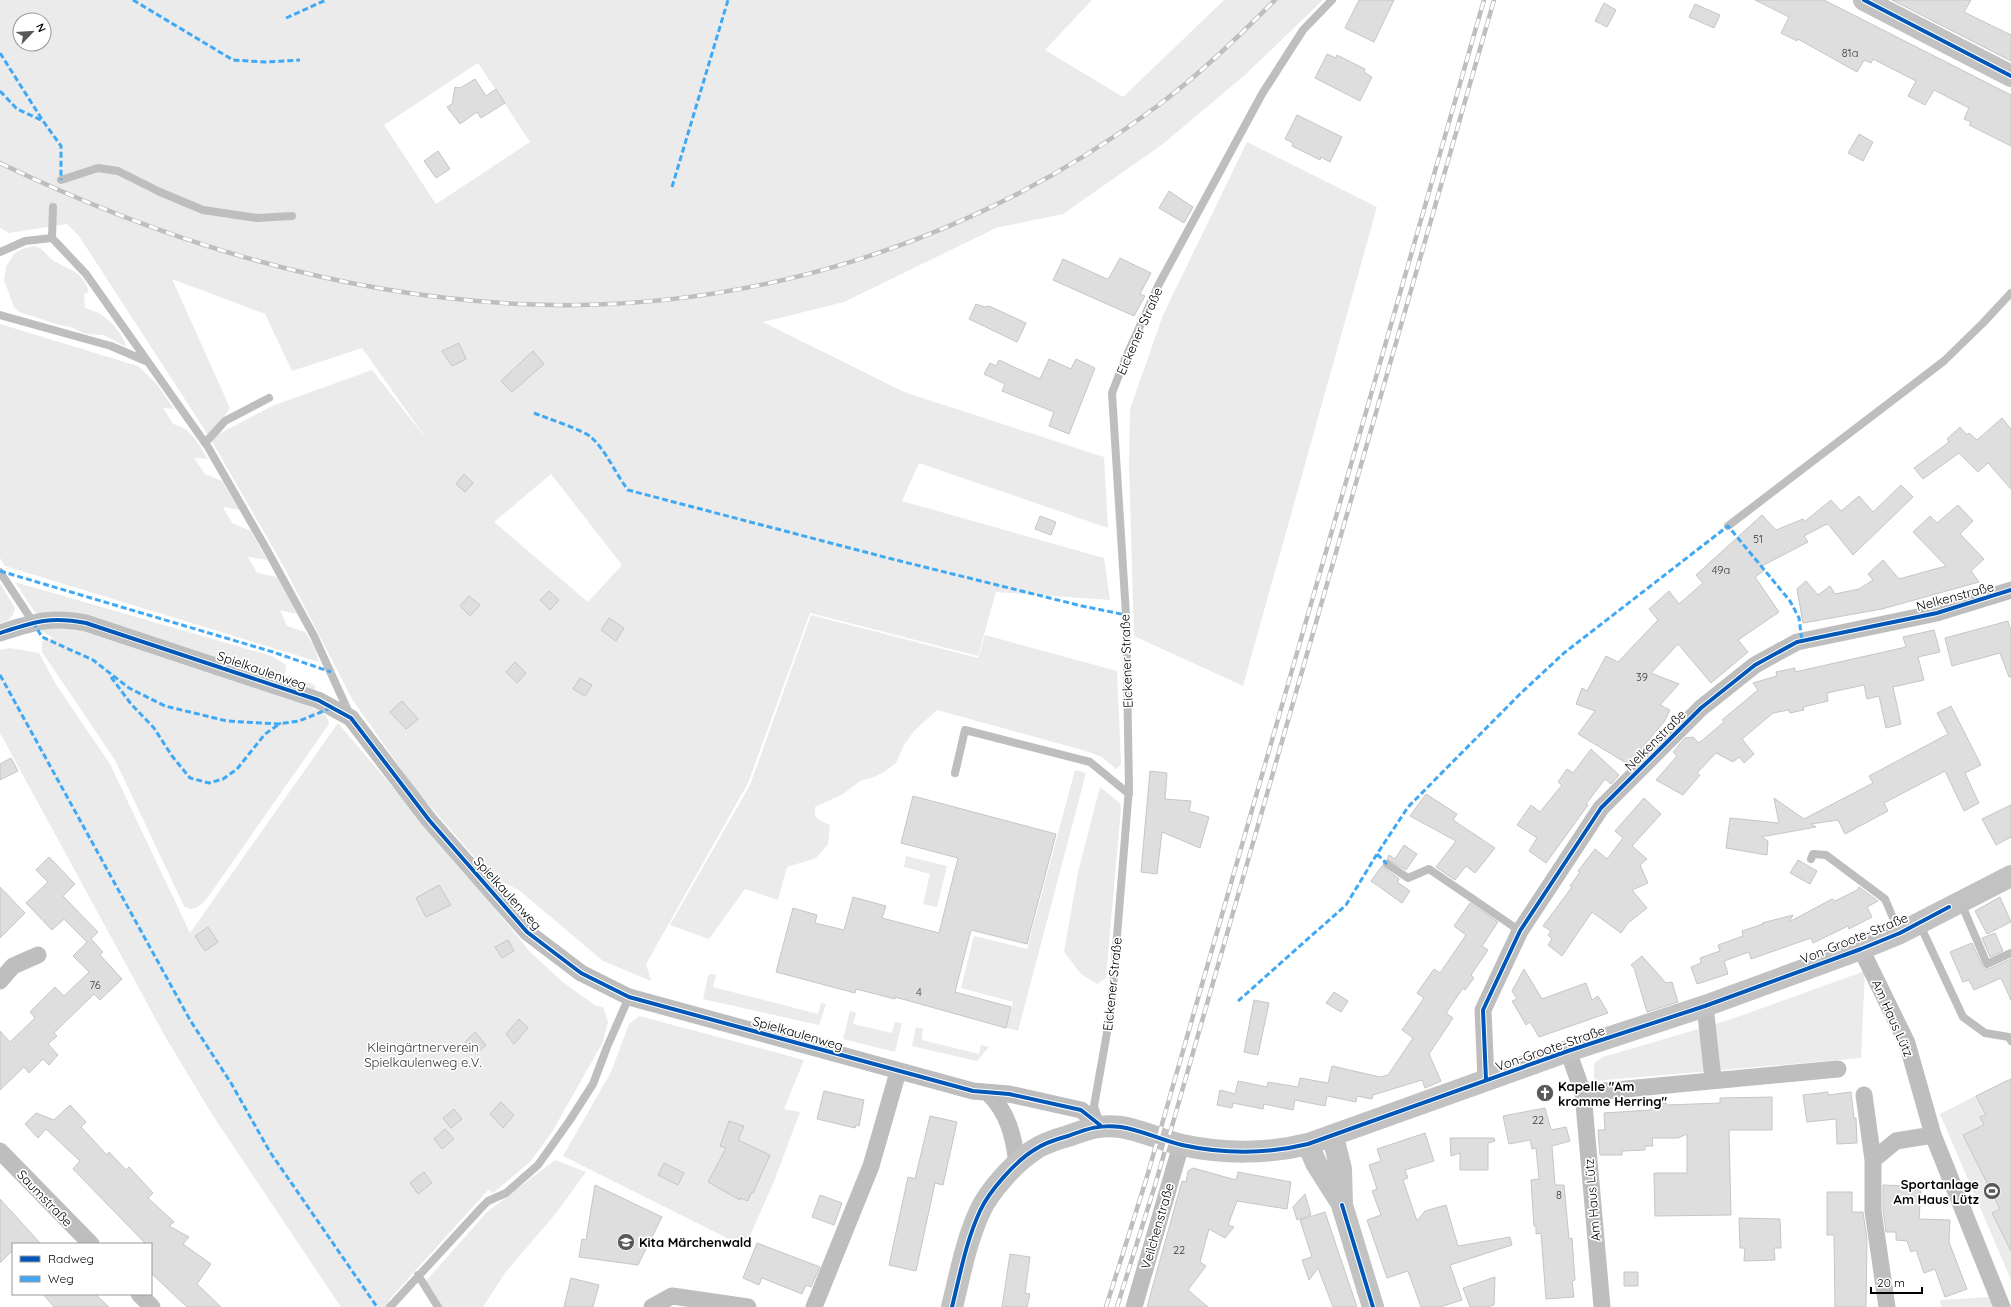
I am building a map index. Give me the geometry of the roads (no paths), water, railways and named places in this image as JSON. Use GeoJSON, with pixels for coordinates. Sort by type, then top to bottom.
{"type":"FeatureCollection","features":[{"type":"Feature","properties":{"kind":"street"},"geometry":{"type":"LineString","coordinates":[[1864,0],[2011,76]]}},
{"type":"Feature","properties":{"kind":"street","name":"Nelkenstraße"},"geometry":{"type":"LineString","coordinates":[[1486,1080],[1483,1010],[1520,931],[1601,808],[1701,708],[1755,665],[1797,642],[1937,613],[2011,590]]}},
{"type":"Feature","properties":{"kind":"street","name":"Spielkaulenweg"},"geometry":{"type":"LineString","coordinates":[[0,633],[33,622],[54,619],[86,623],[318,700],[351,718],[429,820],[527,932],[580,973],[629,997],[898,1072],[988,1093],[1009,1094],[1081,1110],[1100,1125]]}},
{"type":"Feature","properties":{"kind":"street","name":"Von-Groote-Straße"},"geometry":{"type":"LineString","coordinates":[[1100,1125],[1122,1127],[1181,1145],[1227,1151],[1269,1151],[1308,1144],[1333,1137],[1568,1051],[1705,1006],[1861,949],[1900,933],[2011,876]]}},
{"type":"Feature","properties":{"kind":"street","name":"Am Haus Lütz"},"geometry":{"type":"LineString","coordinates":[[1861,949],[1907,1043],[1933,1135],[2002,1307]]}},
{"type":"Feature","properties":{"kind":"street"},"geometry":{"type":"LineString","coordinates":[[0,981],[13,966],[38,955]]}},
{"type":"Feature","properties":{"kind":"street"},"geometry":{"type":"LineString","coordinates":[[1705,1006],[1713,1079]]}},
{"type":"Feature","properties":{"kind":"street","name":"Am Haus Lütz"},"geometry":{"type":"LineString","coordinates":[[1568,1051],[1583,1093],[1602,1307]]}},
{"type":"Feature","properties":{"kind":"street"},"geometry":{"type":"LineString","coordinates":[[1583,1093],[1713,1079],[1838,1069]]}},
{"type":"Feature","properties":{"kind":"street"},"geometry":{"type":"LineString","coordinates":[[814,1307],[871,1166],[898,1072]]}},
{"type":"Feature","properties":{"kind":"street"},"geometry":{"type":"LineString","coordinates":[[988,1093],[1005,1113],[1015,1147],[1017,1164]]}},
{"type":"Feature","properties":{"kind":"street"},"geometry":{"type":"LineString","coordinates":[[1864,1095],[1873,1160],[1873,1211],[1887,1307]]}},
{"type":"Feature","properties":{"kind":"street"},"geometry":{"type":"LineString","coordinates":[[952,1307],[966,1248],[980,1210],[997,1186],[1017,1164],[1034,1150],[1059,1138],[1100,1125]]}},
{"type":"Feature","properties":{"kind":"street"},"geometry":{"type":"LineString","coordinates":[[1873,1160],[1896,1141],[1933,1135]]}},
{"type":"Feature","properties":{"kind":"street"},"geometry":{"type":"LineString","coordinates":[[1333,1137],[1341,1169],[1342,1205]]}},
{"type":"Feature","properties":{"kind":"street"},"geometry":{"type":"LineString","coordinates":[[1308,1144],[1316,1163],[1342,1205],[1374,1307]]}},
{"type":"Feature","properties":{"kind":"street","name":"Veilchenstraße"},"geometry":{"type":"LineString","coordinates":[[1134,1307],[1181,1145]]}},
{"type":"Feature","properties":{"kind":"street","name":"Saumstraße"},"geometry":{"type":"LineString","coordinates":[[0,1151],[90,1243]]}},
{"type":"Feature","properties":{"kind":"street"},"geometry":{"type":"LineString","coordinates":[[140,1295],[152,1307]]}},
{"type":"Feature","properties":{"kind":"street"},"geometry":{"type":"LineString","coordinates":[[652,1307],[672,1296],[748,1307]]}},
{"type":"Feature","properties":{"kind":"lane","name":"Eickener Straße"},"geometry":{"type":"LineString","coordinates":[[1100,1125],[1094,1106],[1111,1010],[1128,794],[1126,628],[1112,393],[1126,357],[1159,284],[1262,94],[1303,30],[1332,0]]}},
{"type":"Feature","properties":{"kind":"lane"},"geometry":{"type":"LineString","coordinates":[[61,180],[98,168],[118,171],[160,192],[203,210],[258,218],[292,216]]}},
{"type":"Feature","properties":{"kind":"lane"},"geometry":{"type":"LineString","coordinates":[[53,207],[52,238],[86,274],[205,442],[310,629],[351,718]]}},
{"type":"Feature","properties":{"kind":"lane"},"geometry":{"type":"LineString","coordinates":[[0,252],[25,240],[52,238]]}},
{"type":"Feature","properties":{"kind":"lane"},"geometry":{"type":"LineString","coordinates":[[1728,526],[1944,361],[2011,293]]}},
{"type":"Feature","properties":{"kind":"lane"},"geometry":{"type":"LineString","coordinates":[[0,316],[111,346],[149,362]]}},
{"type":"Feature","properties":{"kind":"lane"},"geometry":{"type":"LineString","coordinates":[[205,442],[225,421],[269,398]]}},
{"type":"Feature","properties":{"kind":"lane"},"geometry":{"type":"LineString","coordinates":[[0,572],[33,622]]}},
{"type":"Feature","properties":{"kind":"lane"},"geometry":{"type":"LineString","coordinates":[[955,773],[965,730],[1090,762],[1128,794]]}},
{"type":"Feature","properties":{"kind":"lane"},"geometry":{"type":"LineString","coordinates":[[1811,859],[1813,854],[1826,855],[1885,899],[1900,933]]}},
{"type":"Feature","properties":{"kind":"lane"},"geometry":{"type":"LineString","coordinates":[[1387,864],[1408,878],[1429,869],[1520,931]]}},
{"type":"Feature","properties":{"kind":"lane"},"geometry":{"type":"LineString","coordinates":[[1960,902],[1987,964],[2011,953]]}},
{"type":"Feature","properties":{"kind":"lane"},"geometry":{"type":"LineString","coordinates":[[1919,923],[1963,1017],[1985,1033],[2009,1037],[2011,1041]]}},
{"type":"Feature","properties":{"kind":"lane"},"geometry":{"type":"LineString","coordinates":[[390,1307],[482,1207],[488,1202],[506,1193],[538,1165],[593,1084],[607,1047],[629,997]]}},
{"type":"Feature","properties":{"kind":"lane"},"geometry":{"type":"LineString","coordinates":[[418,1275],[438,1307]]}},
{"type":"Feature","properties":{"kind":"railway"},"geometry":{"type":"LineString","coordinates":[[0,163],[61,191],[124,217],[188,240],[318,276],[385,289],[452,299],[519,304],[604,304],[689,297],[773,282],[855,261],[935,232],[1012,197],[1086,155],[1156,107],[1203,69],[1275,0]]}},
{"type":"Feature","properties":{"kind":"railway"},"geometry":{"type":"LineString","coordinates":[[1106,1307],[1146,1180],[1484,0]]}},
{"type":"Feature","properties":{"kind":"railway"},"geometry":{"type":"LineString","coordinates":[[1117,1307],[1156,1182],[1494,0]]}},
{"type":"Feature","properties":{"kind":"place","name":"Kapelle \"Am kromme Herring\""},"geometry":{"type":"Point","coordinates":[1545,1093]}},
{"type":"Feature","properties":{"kind":"place","name":"Sportanlage Am Haus Lütz"},"geometry":{"type":"Point","coordinates":[1992,1191]}},
{"type":"Feature","properties":{"kind":"place","name":"Kita Märchenwald"},"geometry":{"type":"Point","coordinates":[626,1242]}},
{"type":"Feature","properties":{"kind":"park label","name":"Kleingärtnerverein Spielkaulenweg e.V."},"geometry":{"type":"Point","coordinates":[423,1054]}}]}
